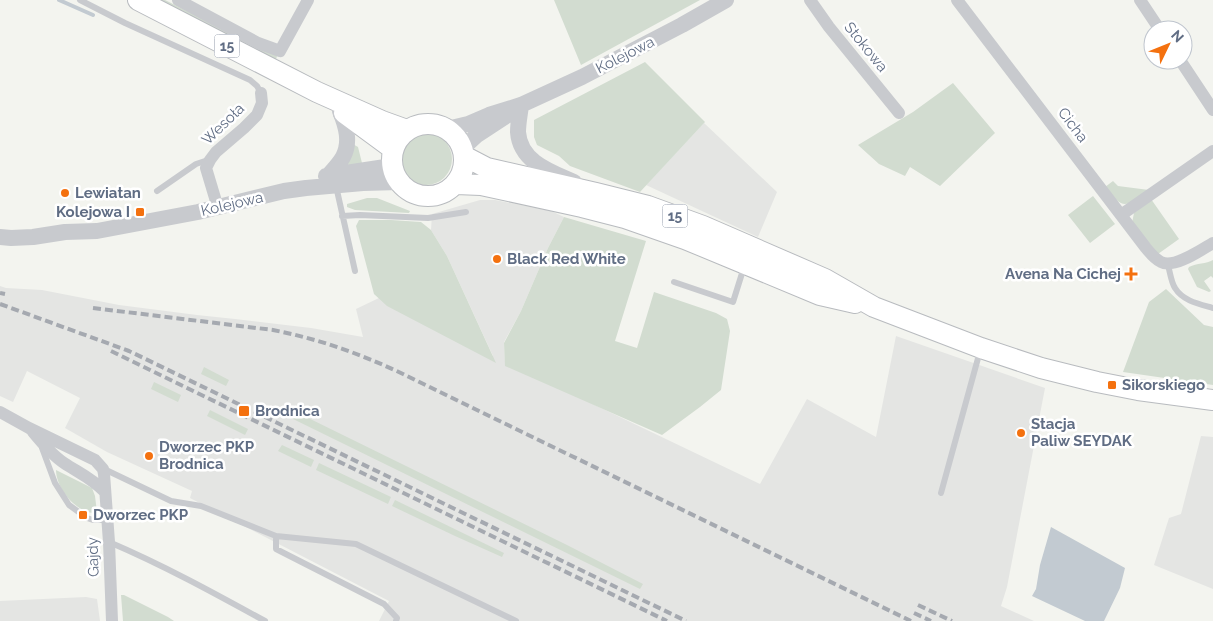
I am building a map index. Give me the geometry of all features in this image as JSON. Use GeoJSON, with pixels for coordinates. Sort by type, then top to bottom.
{"type":"FeatureCollection","features":[{"type":"Feature","properties":{"kind":"main road","name":"15"},"geometry":{"type":"LineString","coordinates":[[138,0],[317,92],[407,130]]}},
{"type":"Feature","properties":{"kind":"main road","name":"15"},"geometry":{"type":"LineString","coordinates":[[317,92],[340,111],[394,166],[407,190],[416,195],[438,195],[456,184],[481,185],[625,218],[684,239],[820,295],[874,307],[981,348],[1041,368],[1138,390],[1213,400]]}},
{"type":"Feature","properties":{"kind":"main road"},"geometry":{"type":"LineString","coordinates":[[394,166],[398,139],[407,130],[427,124],[447,129]]}},
{"type":"Feature","properties":{"kind":"main road","name":"15"},"geometry":{"type":"LineString","coordinates":[[447,129],[459,141],[463,153],[487,168],[648,206],[703,226],[825,279],[874,307]]}},
{"type":"Feature","properties":{"kind":"main road"},"geometry":{"type":"LineString","coordinates":[[456,184],[464,166],[463,153]]}},
{"type":"Feature","properties":{"kind":"street"},"geometry":{"type":"LineString","coordinates":[[178,0],[258,43],[280,51],[308,0]]}},
{"type":"Feature","properties":{"kind":"street","name":"Kolejowa"},"geometry":{"type":"LineString","coordinates":[[447,129],[468,124],[520,105],[582,77],[682,26],[726,0]]}},
{"type":"Feature","properties":{"kind":"street","name":"Stokowa"},"geometry":{"type":"LineString","coordinates":[[810,0],[829,27],[899,113]]}},
{"type":"Feature","properties":{"kind":"street","name":"Cicha"},"geometry":{"type":"LineString","coordinates":[[957,0],[1146,248],[1154,257],[1168,265]]}},
{"type":"Feature","properties":{"kind":"street"},"geometry":{"type":"LineString","coordinates":[[1140,0],[1153,20]]}},
{"type":"Feature","properties":{"kind":"street"},"geometry":{"type":"LineString","coordinates":[[1187,70],[1213,110]]}},
{"type":"Feature","properties":{"kind":"street","name":"Wesoła"},"geometry":{"type":"LineString","coordinates":[[216,203],[206,168],[216,152],[257,115],[262,103],[261,93]]}},
{"type":"Feature","properties":{"kind":"street"},"geometry":{"type":"LineString","coordinates":[[520,105],[519,140],[530,158],[539,165],[596,193]]}},
{"type":"Feature","properties":{"kind":"street","name":"Kolejowa"},"geometry":{"type":"LineString","coordinates":[[463,153],[477,136],[520,105]]}},
{"type":"Feature","properties":{"kind":"street"},"geometry":{"type":"LineString","coordinates":[[332,181],[346,150],[347,128],[340,111]]}},
{"type":"Feature","properties":{"kind":"street"},"geometry":{"type":"LineString","coordinates":[[1121,215],[1213,150]]}},
{"type":"Feature","properties":{"kind":"street","name":"Kolejowa"},"geometry":{"type":"LineString","coordinates":[[0,237],[33,237],[66,232],[97,231],[127,220],[306,188],[394,166]]}},
{"type":"Feature","properties":{"kind":"street"},"geometry":{"type":"LineString","coordinates":[[1168,265],[1182,260],[1213,243]]}},
{"type":"Feature","properties":{"kind":"street"},"geometry":{"type":"LineString","coordinates":[[0,412],[95,460],[103,469]]}},
{"type":"Feature","properties":{"kind":"street"},"geometry":{"type":"LineString","coordinates":[[29,428],[52,454],[90,477],[106,492]]}},
{"type":"Feature","properties":{"kind":"street","name":"Gajdy"},"geometry":{"type":"LineString","coordinates":[[103,469],[109,542],[112,621]]}},
{"type":"Feature","properties":{"kind":"lane"},"geometry":{"type":"LineString","coordinates":[[80,0],[125,23],[250,80],[261,93]]}},
{"type":"Feature","properties":{"kind":"lane"},"geometry":{"type":"LineString","coordinates":[[158,191],[196,164],[210,160]]}},
{"type":"Feature","properties":{"kind":"lane"},"geometry":{"type":"LineString","coordinates":[[332,181],[355,271]]}},
{"type":"Feature","properties":{"kind":"lane"},"geometry":{"type":"LineString","coordinates":[[342,216],[428,218],[466,212]]}},
{"type":"Feature","properties":{"kind":"lane"},"geometry":{"type":"LineString","coordinates":[[674,282],[733,302],[744,264]]}},
{"type":"Feature","properties":{"kind":"lane"},"geometry":{"type":"LineString","coordinates":[[1168,265],[1174,287],[1182,296],[1213,308]]}},
{"type":"Feature","properties":{"kind":"lane"},"geometry":{"type":"LineString","coordinates":[[941,493],[981,348]]}},
{"type":"Feature","properties":{"kind":"lane"},"geometry":{"type":"LineString","coordinates":[[40,441],[55,483],[69,504],[87,518],[107,520]]}},
{"type":"Feature","properties":{"kind":"lane"},"geometry":{"type":"LineString","coordinates":[[103,469],[171,501],[201,506],[276,536],[356,544],[516,621]]}},
{"type":"Feature","properties":{"kind":"lane"},"geometry":{"type":"LineString","coordinates":[[276,536],[276,549],[384,604],[397,618],[396,621]]}},
{"type":"Feature","properties":{"kind":"lane"},"geometry":{"type":"LineString","coordinates":[[109,542],[167,568],[266,621]]}},
{"type":"Feature","properties":{"kind":"shaded area"},"geometry":{"type":"Polygon","coordinates":[[[152,0],[165,0],[277,56],[275,63],[152,0]]]}},
{"type":"Feature","properties":{"kind":"shaded area"},"geometry":{"type":"Polygon","coordinates":[[[554,0],[700,0],[581,65],[554,0]]]}},
{"type":"Feature","properties":{"kind":"shaded area"},"geometry":{"type":"Polygon","coordinates":[[[645,62],[705,122],[640,192],[570,166],[559,156],[537,145],[534,137],[534,120],[645,62]]]}},
{"type":"Feature","properties":{"kind":"shaded area"},"geometry":{"type":"Polygon","coordinates":[[[953,83],[995,133],[940,186],[910,167],[905,176],[879,164],[858,145],[913,112],[953,83]]]}},
{"type":"Feature","properties":{"kind":"shaded area"},"geometry":{"type":"Polygon","coordinates":[[[704,123],[777,192],[758,237],[646,185],[704,123]]]}},
{"type":"Feature","properties":{"kind":"shaded area"},"geometry":{"type":"Polygon","coordinates":[[[426,133],[436,135],[444,141],[450,149],[452,159],[450,169],[444,177],[436,183],[426,185],[416,183],[408,177],[402,169],[400,159],[402,149],[408,141],[416,135],[426,133]]]}},
{"type":"Feature","properties":{"kind":"shaded area"},"geometry":{"type":"Polygon","coordinates":[[[351,143],[358,147],[363,167],[344,167],[351,143]]]}},
{"type":"Feature","properties":{"kind":"shaded area"},"geometry":{"type":"Polygon","coordinates":[[[1113,181],[1118,186],[1149,190],[1130,203],[1121,203],[1105,187],[1113,181]]]}},
{"type":"Feature","properties":{"kind":"shaded area"},"geometry":{"type":"Polygon","coordinates":[[[1093,196],[1115,224],[1090,243],[1068,215],[1093,196]]]}},
{"type":"Feature","properties":{"kind":"shaded area"},"geometry":{"type":"Polygon","coordinates":[[[367,198],[377,198],[410,211],[409,213],[355,210],[347,207],[347,204],[367,198]]]}},
{"type":"Feature","properties":{"kind":"shaded area"},"geometry":{"type":"Polygon","coordinates":[[[1151,199],[1179,239],[1158,254],[1132,223],[1134,213],[1151,199]]]}},
{"type":"Feature","properties":{"kind":"shaded area"},"geometry":{"type":"Polygon","coordinates":[[[480,200],[495,200],[551,211],[564,217],[548,248],[521,311],[504,342],[505,362],[760,484],[807,399],[876,437],[896,336],[1045,388],[1007,587],[1001,606],[1034,621],[379,621],[389,601],[190,498],[192,491],[107,452],[65,428],[80,398],[27,371],[13,402],[0,396],[0,286],[42,290],[119,305],[311,328],[363,337],[356,309],[381,297],[493,356],[447,256],[431,230],[432,214],[480,200]]]}},
{"type":"Feature","properties":{"kind":"shaded area"},"geometry":{"type":"Polygon","coordinates":[[[564,217],[646,241],[615,341],[637,348],[654,292],[716,313],[727,319],[730,331],[721,390],[662,435],[505,366],[504,343],[521,311],[548,248],[564,217]]]}},
{"type":"Feature","properties":{"kind":"shaded area"},"geometry":{"type":"Polygon","coordinates":[[[359,220],[421,222],[431,230],[447,256],[496,363],[387,306],[374,294],[356,226],[359,220]]]}},
{"type":"Feature","properties":{"kind":"shaded area"},"geometry":{"type":"Polygon","coordinates":[[[1213,260],[1213,278],[1211,276],[1204,281],[1211,291],[1209,292],[1197,287],[1188,269],[1189,267],[1213,260]]]}},
{"type":"Feature","properties":{"kind":"shaded area"},"geometry":{"type":"Polygon","coordinates":[[[1166,289],[1204,325],[1213,327],[1213,385],[1123,372],[1149,302],[1166,289]]]}},
{"type":"Feature","properties":{"kind":"shaded area"},"geometry":{"type":"Polygon","coordinates":[[[204,367],[229,380],[226,386],[201,374],[204,367]]]}},
{"type":"Feature","properties":{"kind":"shaded area"},"geometry":{"type":"Polygon","coordinates":[[[154,382],[181,395],[178,402],[151,389],[154,382]]]}},
{"type":"Feature","properties":{"kind":"shaded area"},"geometry":{"type":"Polygon","coordinates":[[[210,410],[248,429],[245,435],[207,416],[210,410]]]}},
{"type":"Feature","properties":{"kind":"shaded area"},"geometry":{"type":"Polygon","coordinates":[[[294,411],[643,584],[640,589],[291,418],[294,411]]]}},
{"type":"Feature","properties":{"kind":"shaded area"},"geometry":{"type":"Polygon","coordinates":[[[1201,436],[1213,437],[1213,589],[1154,565],[1169,518],[1181,514],[1201,436]]]}},
{"type":"Feature","properties":{"kind":"shaded area"},"geometry":{"type":"Polygon","coordinates":[[[282,445],[314,460],[311,467],[278,451],[282,445]]]}},
{"type":"Feature","properties":{"kind":"shaded area"},"geometry":{"type":"Polygon","coordinates":[[[319,463],[391,497],[388,504],[316,470],[319,463]]]}},
{"type":"Feature","properties":{"kind":"shaded area"},"geometry":{"type":"Polygon","coordinates":[[[56,470],[92,488],[97,512],[88,512],[81,509],[68,498],[59,484],[56,470]]]}},
{"type":"Feature","properties":{"kind":"shaded area"},"geometry":{"type":"Polygon","coordinates":[[[395,500],[504,553],[502,557],[392,506],[395,500]]]}},
{"type":"Feature","properties":{"kind":"shaded area"},"geometry":{"type":"Polygon","coordinates":[[[1051,527],[1125,568],[1120,588],[1104,621],[1085,621],[1032,596],[1036,589],[1040,565],[1051,527]]]}},
{"type":"Feature","properties":{"kind":"shaded area"},"geometry":{"type":"Polygon","coordinates":[[[121,595],[124,595],[174,621],[123,621],[121,595]]]}},
{"type":"Feature","properties":{"kind":"shaded area"},"geometry":{"type":"Polygon","coordinates":[[[86,597],[97,599],[100,621],[0,621],[0,601],[86,597]]]}},
{"type":"Feature","properties":{"kind":"waterway"},"geometry":{"type":"LineString","coordinates":[[59,0],[93,15]]}},
{"type":"Feature","properties":{"kind":"railway"},"geometry":{"type":"LineString","coordinates":[[0,293],[5,294]]}},
{"type":"Feature","properties":{"kind":"railway"},"geometry":{"type":"LineString","coordinates":[[0,304],[129,351],[686,621]]}},
{"type":"Feature","properties":{"kind":"railway"},"geometry":{"type":"LineString","coordinates":[[93,308],[273,330],[307,338],[356,354],[403,374],[911,621]]}},
{"type":"Feature","properties":{"kind":"railway"},"geometry":{"type":"LineString","coordinates":[[111,351],[667,621]]}},
{"type":"Feature","properties":{"kind":"railway"},"geometry":{"type":"LineString","coordinates":[[918,605],[952,621]]}},
{"type":"Feature","properties":{"kind":"railway"},"geometry":{"type":"LineString","coordinates":[[914,613],[931,621]]}},
{"type":"Feature","properties":{"kind":"place","name":"Lewiatan"},"geometry":{"type":"Point","coordinates":[65,193]}},
{"type":"Feature","properties":{"kind":"place","name":"Kolejowa I"},"geometry":{"type":"Point","coordinates":[140,212]}},
{"type":"Feature","properties":{"kind":"place","name":"Black Red White"},"geometry":{"type":"Point","coordinates":[497,259]}},
{"type":"Feature","properties":{"kind":"place","name":"Avena Na Cichej"},"geometry":{"type":"Point","coordinates":[1131,274]}},
{"type":"Feature","properties":{"kind":"place","name":"Sikorskiego"},"geometry":{"type":"Point","coordinates":[1112,385]}},
{"type":"Feature","properties":{"kind":"place","name":"Brodnica"},"geometry":{"type":"Point","coordinates":[244,411]}},
{"type":"Feature","properties":{"kind":"place","name":"Stacja Paliw SEYDAK"},"geometry":{"type":"Point","coordinates":[1021,433]}},
{"type":"Feature","properties":{"kind":"place","name":"Dworzec PKP Brodnica"},"geometry":{"type":"Point","coordinates":[149,456]}},
{"type":"Feature","properties":{"kind":"place","name":"Dworzec PKP"},"geometry":{"type":"Point","coordinates":[83,515]}}]}
